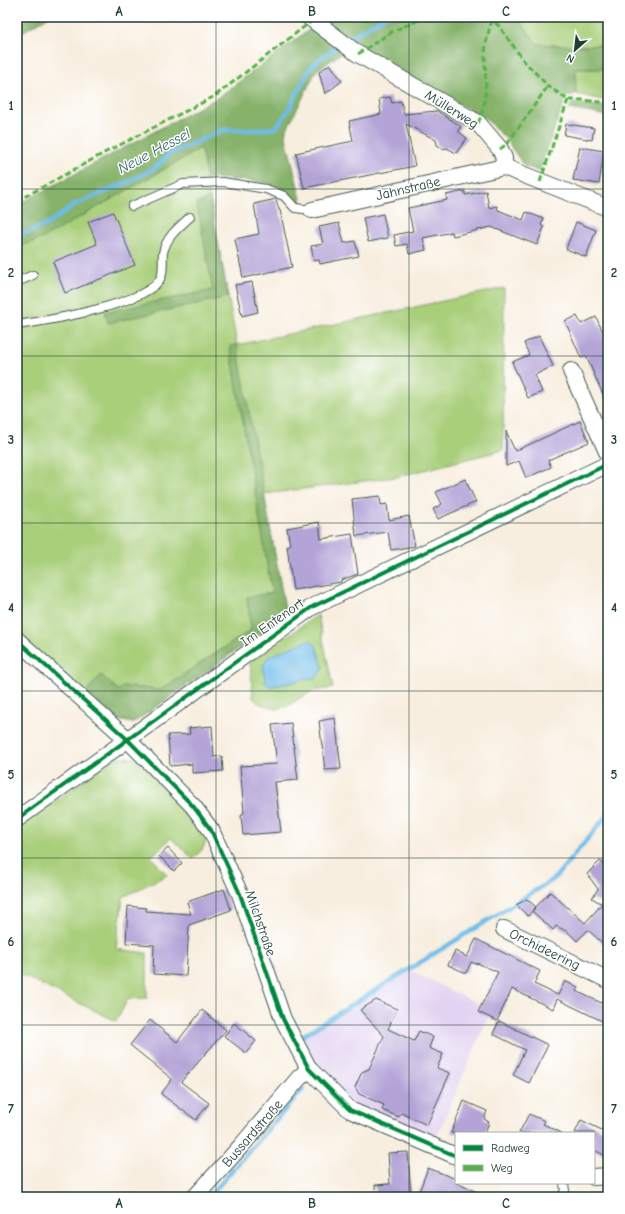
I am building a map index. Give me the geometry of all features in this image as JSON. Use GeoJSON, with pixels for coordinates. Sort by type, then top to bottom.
{"type":"FeatureCollection","features":[{"type":"Feature","properties":{"kind":"street","name":"Müllerweg"},"geometry":{"type":"LineString","coordinates":[[309,17],[352,49],[478,123],[500,149],[504,168]]}},
{"type":"Feature","properties":{"kind":"street"},"geometry":{"type":"LineString","coordinates":[[504,168],[608,208]]}},
{"type":"Feature","properties":{"kind":"street","name":"Jahnstraße"},"geometry":{"type":"LineString","coordinates":[[312,210],[504,168]]}},
{"type":"Feature","properties":{"kind":"street"},"geometry":{"type":"LineString","coordinates":[[571,371],[608,454]]}},
{"type":"Feature","properties":{"kind":"street","name":"Im Entenort"},"geometry":{"type":"LineString","coordinates":[[17,819],[312,607],[608,464]]}},
{"type":"Feature","properties":{"kind":"street","name":"Milchstraße"},"geometry":{"type":"LineString","coordinates":[[17,640],[127,739],[193,806],[211,830],[240,894],[283,1019],[309,1069],[350,1110],[455,1156]]}},
{"type":"Feature","properties":{"kind":"street","name":"Orchideering"},"geometry":{"type":"LineString","coordinates":[[504,929],[608,980]]}},
{"type":"Feature","properties":{"kind":"street","name":"Bussardstraße"},"geometry":{"type":"LineString","coordinates":[[195,1197],[299,1078],[309,1069]]}},
{"type":"Feature","properties":{"kind":"street"},"geometry":{"type":"LineString","coordinates":[[595,1177],[608,1176]]}},
{"type":"Feature","properties":{"kind":"lane"},"geometry":{"type":"LineString","coordinates":[[132,206],[183,184],[223,182],[266,188],[284,196],[294,208],[312,210]]}},
{"type":"Feature","properties":{"kind":"lane"},"geometry":{"type":"LineString","coordinates":[[17,325],[64,318],[113,305],[153,288],[162,277],[163,251],[171,234],[190,217]]}},
{"type":"Feature","properties":{"kind":"lane"},"geometry":{"type":"LineString","coordinates":[[17,282],[33,275]]}},
{"type":"Feature","properties":{"kind":"lane"},"geometry":{"type":"LineString","coordinates":[[561,1197],[565,1191],[564,1184]]}},
{"type":"Feature","properties":{"kind":"shaded area"},"geometry":{"type":"Polygon","coordinates":[[[411,971],[491,1010],[435,1141],[354,1105],[323,1073],[301,1040],[411,971]]]}},
{"type":"Feature","properties":{"kind":"green space"},"geometry":{"type":"Polygon","coordinates":[[[31,17],[48,17],[17,35],[17,25],[31,17]]]}},
{"type":"Feature","properties":{"kind":"green space"},"geometry":{"type":"Polygon","coordinates":[[[318,17],[517,17],[537,44],[578,46],[608,45],[608,69],[576,69],[575,94],[566,97],[539,171],[524,166],[505,138],[485,118],[362,50],[318,17]]]}},
{"type":"Feature","properties":{"kind":"green space"},"geometry":{"type":"Polygon","coordinates":[[[517,17],[608,17],[608,45],[578,46],[536,44],[517,17]]]}},
{"type":"Feature","properties":{"kind":"green space"},"geometry":{"type":"Polygon","coordinates":[[[311,28],[343,52],[316,71],[285,133],[302,203],[295,202],[287,192],[272,185],[249,181],[207,178],[201,148],[45,237],[17,248],[17,205],[217,98],[311,28]]]}},
{"type":"Feature","properties":{"kind":"green space"},"geometry":{"type":"Polygon","coordinates":[[[575,69],[608,69],[608,101],[576,94],[575,69]]]}},
{"type":"Feature","properties":{"kind":"green space"},"geometry":{"type":"Polygon","coordinates":[[[572,103],[608,107],[608,116],[569,109],[572,103]]]}},
{"type":"Feature","properties":{"kind":"green space"},"geometry":{"type":"Polygon","coordinates":[[[201,148],[237,345],[504,288],[503,450],[396,477],[264,494],[286,615],[133,723],[114,719],[17,633],[17,248],[45,237],[201,148]]]}},
{"type":"Feature","properties":{"kind":"green space"},"geometry":{"type":"Polygon","coordinates":[[[210,198],[228,297],[108,323],[105,312],[213,290],[197,204],[210,198]]]}},
{"type":"Feature","properties":{"kind":"green space"},"geometry":{"type":"Polygon","coordinates":[[[237,345],[286,615],[133,723],[114,719],[85,693],[101,675],[118,690],[124,686],[160,690],[251,630],[247,597],[272,593],[230,346],[237,345]]]}},
{"type":"Feature","properties":{"kind":"green space"},"geometry":{"type":"Polygon","coordinates":[[[318,615],[333,688],[312,691],[286,707],[276,709],[258,703],[253,698],[250,661],[318,615]]]}},
{"type":"Feature","properties":{"kind":"green space"},"geometry":{"type":"Polygon","coordinates":[[[116,757],[135,758],[193,817],[207,839],[202,850],[193,859],[171,838],[151,857],[167,875],[123,897],[116,949],[147,953],[147,998],[128,999],[116,1021],[17,973],[17,829],[116,757]]]}},
{"type":"Feature","properties":{"kind":"water"},"geometry":{"type":"Polygon","coordinates":[[[309,640],[316,645],[323,668],[317,677],[270,687],[265,682],[263,665],[269,656],[309,640]]]}},
{"type":"Feature","properties":{"kind":"building"},"geometry":{"type":"Polygon","coordinates":[[[330,64],[342,81],[325,94],[319,72],[330,64]]]}},
{"type":"Feature","properties":{"kind":"building"},"geometry":{"type":"Polygon","coordinates":[[[390,97],[392,103],[401,101],[404,114],[437,111],[461,126],[458,131],[467,138],[456,153],[447,148],[443,149],[437,145],[436,140],[406,124],[415,166],[304,188],[296,153],[353,141],[349,121],[381,114],[379,99],[390,97]]]}},
{"type":"Feature","properties":{"kind":"building"},"geometry":{"type":"Polygon","coordinates":[[[566,124],[594,128],[592,140],[564,135],[566,124]]]}},
{"type":"Feature","properties":{"kind":"building"},"geometry":{"type":"Polygon","coordinates":[[[580,147],[604,151],[599,184],[573,180],[580,147]]]}},
{"type":"Feature","properties":{"kind":"building"},"geometry":{"type":"Polygon","coordinates":[[[465,191],[465,195],[486,191],[489,208],[497,206],[498,210],[523,220],[526,212],[544,219],[541,225],[544,227],[537,245],[491,227],[453,236],[452,232],[423,238],[426,250],[409,254],[407,244],[396,246],[394,235],[413,231],[408,208],[447,200],[446,195],[465,191]]]}},
{"type":"Feature","properties":{"kind":"building"},"geometry":{"type":"Polygon","coordinates":[[[276,199],[280,210],[292,267],[243,278],[235,239],[259,234],[254,204],[276,199]]]}},
{"type":"Feature","properties":{"kind":"building"},"geometry":{"type":"Polygon","coordinates":[[[113,212],[135,265],[65,293],[53,262],[97,244],[88,222],[113,212]]]}},
{"type":"Feature","properties":{"kind":"building"},"geometry":{"type":"Polygon","coordinates":[[[383,214],[388,238],[368,242],[363,218],[383,214]]]}},
{"type":"Feature","properties":{"kind":"building"},"geometry":{"type":"Polygon","coordinates":[[[576,222],[596,230],[586,257],[566,249],[576,222]]]}},
{"type":"Feature","properties":{"kind":"building"},"geometry":{"type":"Polygon","coordinates":[[[339,223],[344,243],[355,241],[359,256],[320,264],[319,260],[314,261],[311,246],[323,244],[319,227],[339,223]]]}},
{"type":"Feature","properties":{"kind":"building"},"geometry":{"type":"Polygon","coordinates":[[[252,282],[258,312],[242,316],[235,285],[252,282]]]}},
{"type":"Feature","properties":{"kind":"building"},"geometry":{"type":"Polygon","coordinates":[[[577,316],[581,324],[596,317],[608,343],[608,406],[586,356],[581,358],[565,321],[577,316]]]}},
{"type":"Feature","properties":{"kind":"building"},"geometry":{"type":"Polygon","coordinates":[[[539,336],[553,366],[535,375],[542,392],[528,398],[512,362],[529,355],[524,343],[539,336]]]}},
{"type":"Feature","properties":{"kind":"building"},"geometry":{"type":"Polygon","coordinates":[[[580,421],[589,442],[548,460],[551,467],[526,478],[519,461],[506,466],[506,431],[515,451],[580,421]]]}},
{"type":"Feature","properties":{"kind":"building"},"geometry":{"type":"Polygon","coordinates":[[[465,479],[476,502],[438,519],[433,509],[442,504],[436,492],[465,479]]]}},
{"type":"Feature","properties":{"kind":"building"},"geometry":{"type":"Polygon","coordinates":[[[380,496],[381,505],[387,504],[389,520],[409,516],[415,546],[391,550],[388,532],[356,536],[352,499],[380,496]]]}},
{"type":"Feature","properties":{"kind":"building"},"geometry":{"type":"Polygon","coordinates":[[[319,522],[321,539],[352,534],[358,574],[341,580],[341,582],[293,590],[287,546],[290,545],[287,528],[319,522]]]}},
{"type":"Feature","properties":{"kind":"building"},"geometry":{"type":"Polygon","coordinates":[[[335,718],[341,769],[325,770],[319,721],[335,718]]]}},
{"type":"Feature","properties":{"kind":"building"},"geometry":{"type":"Polygon","coordinates":[[[291,723],[298,780],[275,782],[281,832],[243,835],[241,816],[244,812],[240,766],[277,764],[272,725],[291,723]]]}},
{"type":"Feature","properties":{"kind":"building"},"geometry":{"type":"Polygon","coordinates":[[[212,726],[214,757],[222,756],[223,771],[192,773],[192,764],[170,766],[168,735],[190,734],[189,728],[212,726]]]}},
{"type":"Feature","properties":{"kind":"building"},"geometry":{"type":"Polygon","coordinates":[[[168,848],[182,863],[174,871],[159,856],[168,848]]]}},
{"type":"Feature","properties":{"kind":"building"},"geometry":{"type":"Polygon","coordinates":[[[600,861],[608,868],[608,948],[588,930],[577,941],[568,932],[556,926],[553,930],[532,911],[550,892],[585,923],[602,904],[592,898],[598,889],[587,874],[600,861]]]}},
{"type":"Feature","properties":{"kind":"building"},"geometry":{"type":"Polygon","coordinates":[[[224,889],[231,910],[189,925],[186,976],[153,974],[154,945],[126,943],[128,906],[146,908],[146,911],[191,914],[187,902],[224,889]]]}},
{"type":"Feature","properties":{"kind":"building"},"geometry":{"type":"Polygon","coordinates":[[[527,899],[536,907],[528,916],[516,905],[527,899]]]}},
{"type":"Feature","properties":{"kind":"building"},"geometry":{"type":"Polygon","coordinates":[[[476,939],[540,971],[534,984],[558,995],[565,981],[578,988],[576,991],[608,1006],[608,1024],[557,999],[553,1009],[512,989],[497,1021],[478,1012],[498,972],[471,962],[466,973],[448,965],[455,951],[467,957],[476,939]]]}},
{"type":"Feature","properties":{"kind":"building"},"geometry":{"type":"Polygon","coordinates":[[[376,1000],[397,1009],[388,1029],[414,1041],[419,1031],[433,1037],[429,1048],[443,1054],[437,1068],[450,1073],[427,1125],[401,1113],[399,1117],[382,1110],[384,1105],[359,1094],[355,1087],[362,1072],[369,1069],[384,1036],[360,1010],[376,1000]]]}},
{"type":"Feature","properties":{"kind":"building"},"geometry":{"type":"Polygon","coordinates":[[[202,1010],[226,1030],[181,1082],[209,1103],[196,1120],[161,1094],[172,1079],[130,1045],[150,1020],[177,1042],[202,1010]]]}},
{"type":"Feature","properties":{"kind":"building"},"geometry":{"type":"Polygon","coordinates":[[[499,1021],[548,1045],[529,1083],[513,1075],[525,1050],[493,1034],[499,1021]]]}},
{"type":"Feature","properties":{"kind":"building"},"geometry":{"type":"Polygon","coordinates":[[[234,1023],[256,1041],[246,1053],[224,1036],[234,1023]]]}},
{"type":"Feature","properties":{"kind":"building"},"geometry":{"type":"Polygon","coordinates":[[[464,1101],[487,1111],[484,1119],[489,1122],[485,1132],[451,1133],[464,1101]]]}},
{"type":"Feature","properties":{"kind":"building"},"geometry":{"type":"Polygon","coordinates":[[[529,1114],[545,1121],[543,1124],[560,1132],[520,1132],[529,1114]]]}},
{"type":"Feature","properties":{"kind":"building"},"geometry":{"type":"Polygon","coordinates":[[[581,1120],[608,1133],[608,1157],[595,1150],[595,1132],[575,1132],[581,1120]]]}},
{"type":"Feature","properties":{"kind":"building"},"geometry":{"type":"Polygon","coordinates":[[[408,1152],[411,1197],[376,1197],[375,1185],[390,1184],[388,1153],[408,1152]]]}},
{"type":"Feature","properties":{"kind":"building"},"geometry":{"type":"Polygon","coordinates":[[[428,1168],[455,1179],[455,1184],[489,1197],[417,1197],[428,1168]]]}},
{"type":"Feature","properties":{"kind":"waterway","name":"Neue Hessel"},"geometry":{"type":"LineString","coordinates":[[346,40],[384,17]]}},
{"type":"Feature","properties":{"kind":"waterway","name":"Neue Hessel"},"geometry":{"type":"LineString","coordinates":[[17,237],[49,223],[74,205],[128,182],[156,167],[169,154],[223,130],[276,128],[289,109],[312,65],[340,44]]}},
{"type":"Feature","properties":{"kind":"waterway"},"geometry":{"type":"LineString","coordinates":[[299,1038],[554,879],[608,814]]}},
{"type":"Feature","properties":{"kind":"waterway"},"geometry":{"type":"LineString","coordinates":[[209,1197],[303,1089]]}},
{"type":"Feature","properties":{"kind":"marked path"},"geometry":{"type":"LineString","coordinates":[[358,54],[393,31],[426,17]]}},
{"type":"Feature","properties":{"kind":"marked path"},"geometry":{"type":"LineString","coordinates":[[488,17],[499,26],[524,61],[548,86],[568,100],[608,103]]}},
{"type":"Feature","properties":{"kind":"marked path"},"geometry":{"type":"LineString","coordinates":[[478,123],[484,106],[486,89],[485,48],[493,17]]}},
{"type":"Feature","properties":{"kind":"marked path"},"geometry":{"type":"LineString","coordinates":[[17,201],[106,152],[215,96],[313,20]]}},
{"type":"Feature","properties":{"kind":"marked path"},"geometry":{"type":"LineString","coordinates":[[500,149],[507,144],[548,86]]}},
{"type":"Feature","properties":{"kind":"marked path"},"geometry":{"type":"LineString","coordinates":[[540,182],[568,100]]}},
{"type":"Feature","properties":{"kind":"cycle path"},"geometry":{"type":"LineString","coordinates":[[17,819],[312,607],[608,464]]}},
{"type":"Feature","properties":{"kind":"cycle path"},"geometry":{"type":"LineString","coordinates":[[17,640],[127,739],[193,806],[211,830],[240,894],[283,1019],[309,1069],[350,1110],[455,1156]]}}]}
